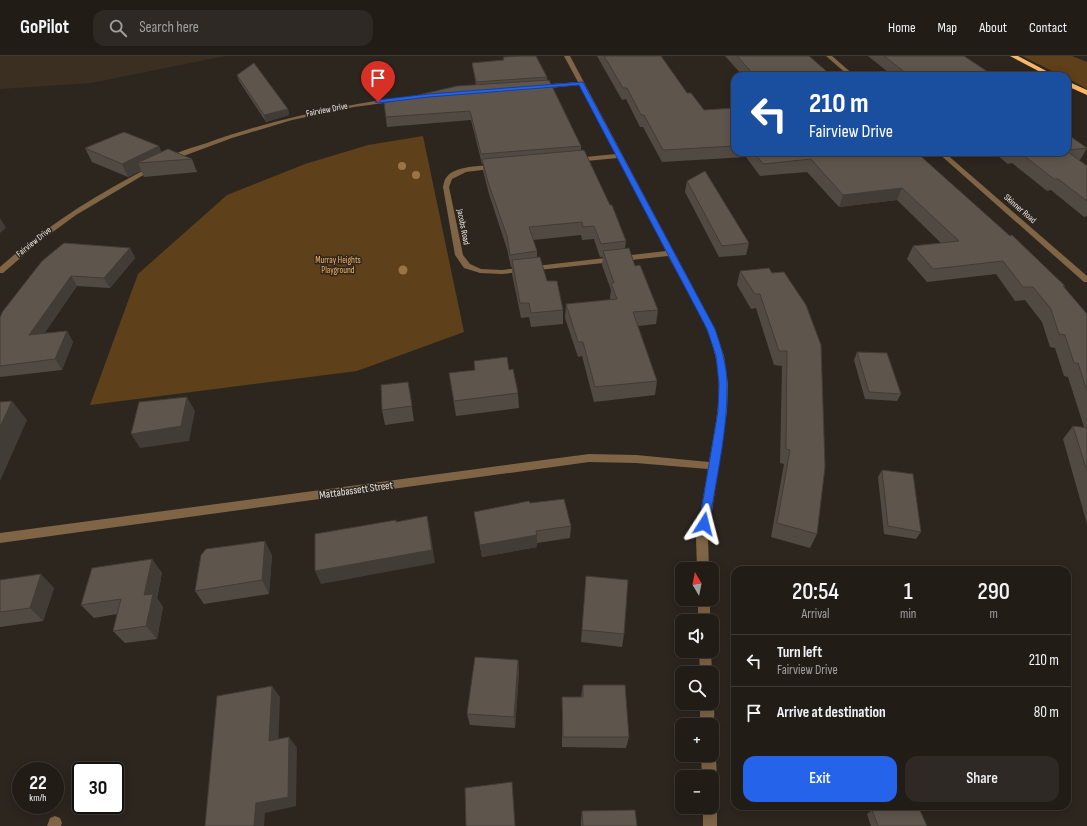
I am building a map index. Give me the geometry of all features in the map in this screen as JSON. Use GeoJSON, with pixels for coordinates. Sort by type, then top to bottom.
{"type":"FeatureCollection","features":[{"type":"Feature","properties":{"kind":"highway"},"geometry":{"type":"LineString","coordinates":[[1013,56],[1045,72]]}},
{"type":"Feature","properties":{"kind":"highway"},"geometry":{"type":"LineString","coordinates":[[1071,85],[1087,93]]}},
{"type":"Feature","properties":{"kind":"street"},"geometry":{"type":"LineString","coordinates":[[566,56],[711,329],[720,356],[723,384],[722,411],[702,538],[703,562]]}},
{"type":"Feature","properties":{"kind":"street"},"geometry":{"type":"LineString","coordinates":[[829,56],[847,72]]}},
{"type":"Feature","properties":{"kind":"street"},"geometry":{"type":"LineString","coordinates":[[535,87],[581,83]]}},
{"type":"Feature","properties":{"kind":"street","name":"Fairview Drive"},"geometry":{"type":"LineString","coordinates":[[165,161],[209,143],[276,121],[352,105],[429,96]]}},
{"type":"Feature","properties":{"kind":"street"},"geometry":{"type":"LineString","coordinates":[[566,161],[619,156]]}},
{"type":"Feature","properties":{"kind":"street","name":"Skinner Road"},"geometry":{"type":"LineString","coordinates":[[945,156],[1087,280]]}},
{"type":"Feature","properties":{"kind":"street","name":"Fairview Drive"},"geometry":{"type":"LineString","coordinates":[[0,271],[28,245],[62,220],[94,199],[158,165]]}},
{"type":"Feature","properties":{"kind":"street","name":"Jacobs Road"},"geometry":{"type":"LineString","coordinates":[[505,166],[475,168],[459,172],[449,179],[446,187],[459,255],[467,266],[480,272],[502,272],[672,254]]}},
{"type":"Feature","properties":{"kind":"street","name":"Mattabassett Street"},"geometry":{"type":"LineString","coordinates":[[0,538],[589,458],[622,457],[657,459],[713,466]]}},
{"type":"Feature","properties":{"kind":"street"},"geometry":{"type":"LineString","coordinates":[[710,814],[710,826]]}},
{"type":"Feature","properties":{"kind":"shaded area"},"geometry":{"type":"Polygon","coordinates":[[[0,56],[225,56],[91,83],[0,89],[0,56]]]}},
{"type":"Feature","properties":{"kind":"green space"},"geometry":{"type":"Polygon","coordinates":[[[1022,56],[1072,56],[1087,62],[1087,89],[1071,80],[1071,72],[1054,72],[1022,56]]]}},
{"type":"Feature","properties":{"kind":"green space","name":"Murray Heights Playground"},"geometry":{"type":"Polygon","coordinates":[[[423,136],[464,332],[357,371],[90,405],[138,274],[227,195],[305,164],[368,145],[423,136]]]}},
{"type":"Feature","properties":{"kind":"building"},"geometry":{"type":"Polygon","coordinates":[[[536,56],[547,77],[476,82],[472,63],[504,60],[503,57],[536,56]]]}},
{"type":"Feature","properties":{"kind":"building"},"geometry":{"type":"Polygon","coordinates":[[[604,56],[661,56],[687,93],[691,93],[704,110],[731,108],[731,146],[663,150],[644,115],[641,115],[627,88],[623,88],[604,56]]]}},
{"type":"Feature","properties":{"kind":"building"},"geometry":{"type":"Polygon","coordinates":[[[737,56],[809,56],[827,72],[751,72],[737,56]]]}},
{"type":"Feature","properties":{"kind":"building"},"geometry":{"type":"Polygon","coordinates":[[[884,56],[964,56],[988,72],[905,72],[884,56]]]}},
{"type":"Feature","properties":{"kind":"building"},"geometry":{"type":"Polygon","coordinates":[[[254,63],[288,109],[264,115],[237,75],[254,63]]]}},
{"type":"Feature","properties":{"kind":"building"},"geometry":{"type":"Polygon","coordinates":[[[549,80],[581,146],[481,154],[470,111],[386,117],[384,103],[457,86],[549,80]]]}},
{"type":"Feature","properties":{"kind":"building"},"geometry":{"type":"Polygon","coordinates":[[[124,132],[159,146],[122,164],[85,148],[124,132]]]}},
{"type":"Feature","properties":{"kind":"building"},"geometry":{"type":"Polygon","coordinates":[[[1071,137],[1087,148],[1071,150],[1071,137]]]}},
{"type":"Feature","properties":{"kind":"building"},"geometry":{"type":"Polygon","coordinates":[[[168,149],[192,159],[138,163],[139,162],[168,149]]]}},
{"type":"Feature","properties":{"kind":"building"},"geometry":{"type":"Polygon","coordinates":[[[584,150],[610,205],[612,205],[626,241],[601,244],[594,226],[583,227],[582,222],[529,227],[537,251],[510,255],[507,236],[488,182],[482,159],[584,150]]]}},
{"type":"Feature","properties":{"kind":"building"},"geometry":{"type":"Polygon","coordinates":[[[1071,154],[1087,166],[1087,201],[1058,179],[1054,179],[1024,156],[1071,156],[1071,154]]]}},
{"type":"Feature","properties":{"kind":"building"},"geometry":{"type":"Polygon","coordinates":[[[757,156],[920,156],[1010,236],[1012,235],[1065,286],[1063,286],[1087,314],[1087,391],[1078,363],[1074,363],[1065,335],[1059,334],[1051,309],[1033,287],[1023,287],[1003,261],[933,269],[913,246],[959,241],[902,188],[843,195],[811,159],[763,164],[757,156]]]}},
{"type":"Feature","properties":{"kind":"building"},"geometry":{"type":"Polygon","coordinates":[[[705,171],[749,243],[722,246],[687,181],[705,171]]]}},
{"type":"Feature","properties":{"kind":"building"},"geometry":{"type":"Polygon","coordinates":[[[64,243],[130,248],[104,278],[71,276],[29,335],[67,331],[55,359],[0,366],[0,317],[3,311],[42,261],[64,243]]]}},
{"type":"Feature","properties":{"kind":"building"},"geometry":{"type":"Polygon","coordinates":[[[629,248],[635,266],[640,265],[658,310],[633,312],[657,381],[595,387],[583,342],[578,342],[566,304],[617,299],[611,283],[614,283],[603,251],[629,248]]]}},
{"type":"Feature","properties":{"kind":"building"},"geometry":{"type":"Polygon","coordinates":[[[540,257],[547,281],[557,281],[563,310],[531,313],[529,303],[520,303],[512,260],[540,257]]]}},
{"type":"Feature","properties":{"kind":"building"},"geometry":{"type":"Polygon","coordinates":[[[769,268],[772,273],[784,272],[806,305],[821,345],[825,467],[817,534],[777,523],[790,450],[786,449],[787,351],[779,351],[760,294],[755,294],[740,271],[769,268]]]}},
{"type":"Feature","properties":{"kind":"building"},"geometry":{"type":"Polygon","coordinates":[[[857,352],[887,353],[901,394],[869,392],[857,352]]]}},
{"type":"Feature","properties":{"kind":"building"},"geometry":{"type":"Polygon","coordinates":[[[507,357],[509,370],[513,369],[518,393],[454,401],[449,373],[475,370],[474,361],[507,357]]]}},
{"type":"Feature","properties":{"kind":"building"},"geometry":{"type":"Polygon","coordinates":[[[408,382],[412,406],[382,410],[381,385],[408,382]]]}},
{"type":"Feature","properties":{"kind":"building"},"geometry":{"type":"Polygon","coordinates":[[[187,397],[181,426],[131,434],[139,402],[187,397]]]}},
{"type":"Feature","properties":{"kind":"building"},"geometry":{"type":"Polygon","coordinates":[[[12,401],[0,427],[0,402],[12,401]]]}},
{"type":"Feature","properties":{"kind":"building"},"geometry":{"type":"Polygon","coordinates":[[[1073,426],[1087,428],[1087,471],[1073,426]]]}},
{"type":"Feature","properties":{"kind":"building"},"geometry":{"type":"Polygon","coordinates":[[[882,470],[913,474],[921,532],[888,526],[882,470]]]}},
{"type":"Feature","properties":{"kind":"building"},"geometry":{"type":"Polygon","coordinates":[[[564,499],[571,526],[536,531],[537,535],[480,545],[474,512],[529,501],[530,503],[564,499]]]}},
{"type":"Feature","properties":{"kind":"building"},"geometry":{"type":"Polygon","coordinates":[[[427,516],[432,550],[315,571],[315,534],[427,516]]]}},
{"type":"Feature","properties":{"kind":"building"},"geometry":{"type":"Polygon","coordinates":[[[265,541],[262,580],[195,591],[201,555],[206,549],[265,541]]]}},
{"type":"Feature","properties":{"kind":"building"},"geometry":{"type":"Polygon","coordinates":[[[152,559],[144,595],[153,594],[146,626],[113,631],[121,599],[81,605],[92,568],[152,559]]]}},
{"type":"Feature","properties":{"kind":"building"},"geometry":{"type":"Polygon","coordinates":[[[41,574],[30,608],[0,612],[0,580],[41,574]]]}},
{"type":"Feature","properties":{"kind":"building"},"geometry":{"type":"Polygon","coordinates":[[[586,576],[628,580],[624,634],[582,630],[586,576]]]}},
{"type":"Feature","properties":{"kind":"building"},"geometry":{"type":"Polygon","coordinates":[[[475,657],[518,660],[514,717],[467,714],[475,657]]]}},
{"type":"Feature","properties":{"kind":"building"},"geometry":{"type":"Polygon","coordinates":[[[583,685],[625,685],[629,737],[563,737],[562,697],[583,697],[583,685]]]}},
{"type":"Feature","properties":{"kind":"building"},"geometry":{"type":"Polygon","coordinates":[[[272,686],[269,741],[289,737],[288,797],[256,803],[254,826],[205,826],[217,696],[272,686]]]}},
{"type":"Feature","properties":{"kind":"building"},"geometry":{"type":"Polygon","coordinates":[[[512,782],[515,826],[466,826],[465,788],[512,782]]]}},
{"type":"Feature","properties":{"kind":"building"},"geometry":{"type":"Polygon","coordinates":[[[635,810],[637,826],[583,826],[582,811],[635,810]]]}},
{"type":"Feature","properties":{"kind":"building"},"geometry":{"type":"Polygon","coordinates":[[[872,810],[920,810],[927,826],[878,826],[872,810]]]}},
{"type":"Feature","properties":{"kind":"route"},"geometry":{"type":"LineString","coordinates":[[378,102],[429,96],[581,83],[711,329],[720,356],[723,384],[722,411],[704,524]]}}]}
